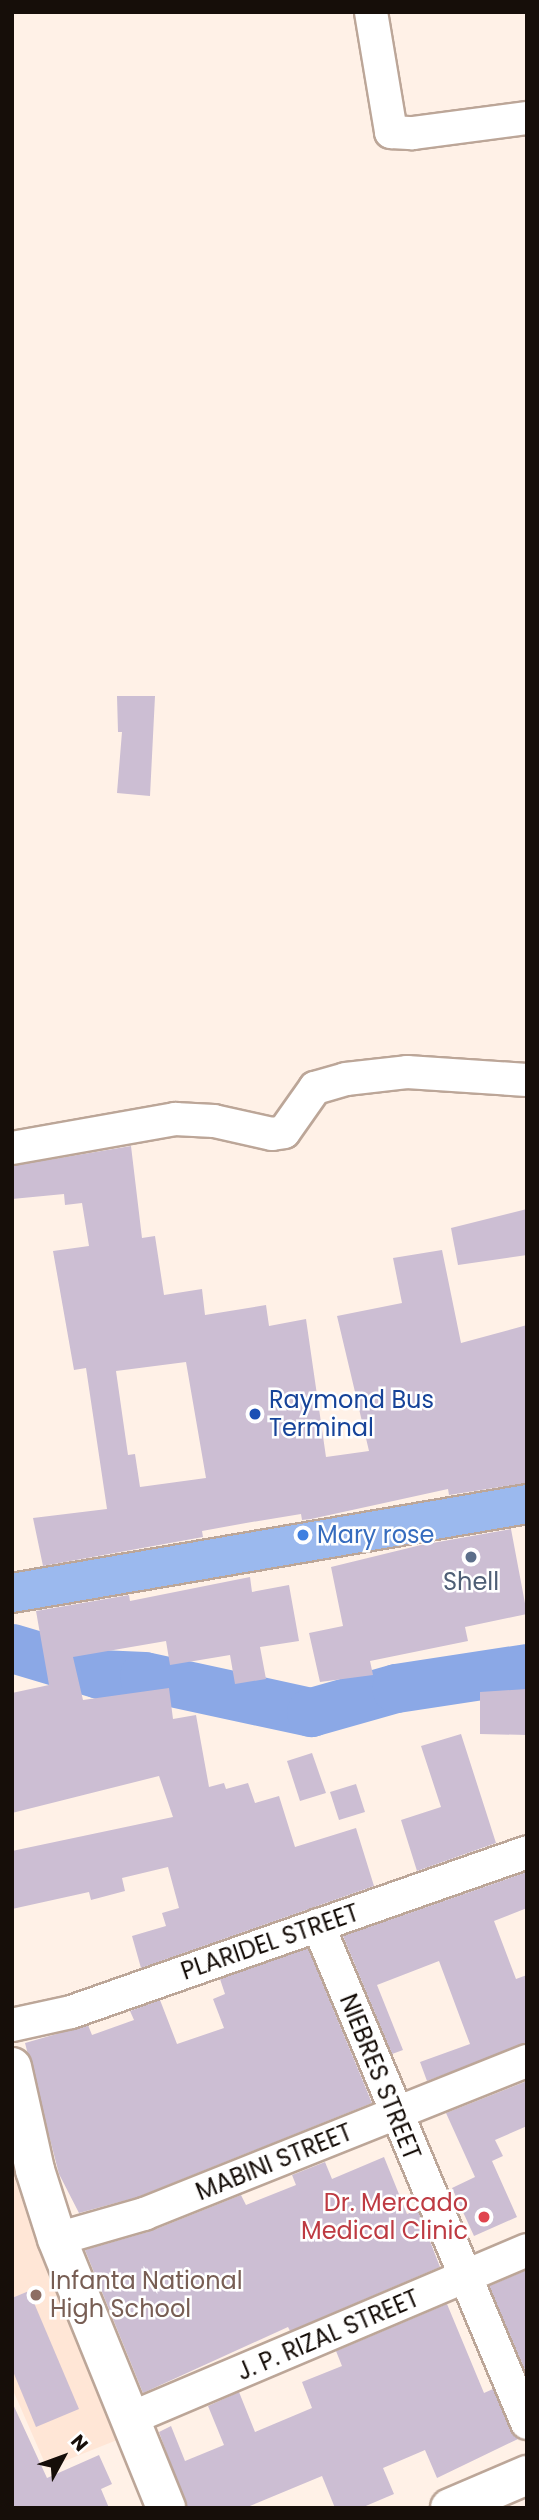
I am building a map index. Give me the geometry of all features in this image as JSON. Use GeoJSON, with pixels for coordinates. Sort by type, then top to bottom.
{"type":"FeatureCollection","features":[{"type":"Feature","properties":{"kind":"main road"},"geometry":{"type":"LineString","coordinates":[[12,1593],[527,1504]]}},
{"type":"Feature","properties":{"kind":"street"},"geometry":{"type":"LineString","coordinates":[[371,12],[391,132],[413,133],[527,118]]}},
{"type":"Feature","properties":{"kind":"street"},"geometry":{"type":"LineString","coordinates":[[12,1148],[174,1119],[214,1121],[272,1135],[284,1132],[315,1088],[346,1079],[407,1072],[527,1080]]}},
{"type":"Feature","properties":{"kind":"street","name":"PLARIDEL STREET"},"geometry":{"type":"LineString","coordinates":[[12,2025],[71,2011],[527,1852]]}},
{"type":"Feature","properties":{"kind":"street","name":"NIEBRES STREET"},"geometry":{"type":"LineString","coordinates":[[318,1925],[463,2277],[527,2423]]}},
{"type":"Feature","properties":{"kind":"street","name":"MABINI STREET"},"geometry":{"type":"LineString","coordinates":[[57,2239],[144,2214],[527,2061]]}},
{"type":"Feature","properties":{"kind":"street"},"geometry":{"type":"LineString","coordinates":[[12,2067],[35,2170],[57,2239],[166,2508]]}},
{"type":"Feature","properties":{"kind":"street","name":"J. P. RIZAL STREET"},"geometry":{"type":"LineString","coordinates":[[129,2419],[527,2250]]}},
{"type":"Feature","properties":{"kind":"street"},"geometry":{"type":"LineString","coordinates":[[450,2508],[527,2475]]}},
{"type":"Feature","properties":{"kind":"shaded area","name":"Infanta National High School"},"geometry":{"type":"Polygon","coordinates":[[[12,2146],[25,2203],[117,2440],[47,2468],[12,2388],[12,2146]]]}},
{"type":"Feature","properties":{"kind":"building"},"geometry":{"type":"Polygon","coordinates":[[[117,696],[155,696],[150,796],[117,793],[122,732],[118,732],[117,696]]]}},
{"type":"Feature","properties":{"kind":"building"},"geometry":{"type":"Polygon","coordinates":[[[131,1146],[142,1238],[155,1236],[164,1295],[202,1289],[205,1315],[266,1305],[269,1326],[306,1319],[326,1457],[369,1451],[337,1316],[402,1303],[393,1258],[442,1250],[461,1343],[527,1325],[527,1483],[449,1495],[448,1489],[311,1519],[302,1520],[301,1514],[246,1523],[202,1531],[203,1537],[43,1566],[33,1518],[107,1509],[86,1368],[74,1370],[53,1251],[89,1246],[82,1203],[65,1205],[64,1194],[12,1199],[12,1166],[131,1146]],[[186,1362],[116,1371],[128,1455],[135,1454],[140,1487],[206,1478],[186,1362]]]}},
{"type":"Feature","properties":{"kind":"building"},"geometry":{"type":"Polygon","coordinates":[[[527,1209],[527,1255],[458,1265],[451,1228],[527,1209]]]}},
{"type":"Feature","properties":{"kind":"building"},"geometry":{"type":"Polygon","coordinates":[[[511,1529],[527,1614],[465,1627],[468,1641],[370,1661],[373,1675],[320,1682],[309,1633],[343,1626],[331,1567],[421,1545],[511,1529]]]}},
{"type":"Feature","properties":{"kind":"building"},"geometry":{"type":"Polygon","coordinates":[[[250,1577],[252,1592],[289,1585],[299,1641],[260,1647],[266,1679],[235,1684],[230,1655],[170,1665],[166,1641],[73,1657],[83,1700],[169,1688],[173,1719],[196,1715],[209,1787],[224,1783],[226,1789],[248,1783],[255,1803],[279,1796],[295,1847],[356,1828],[374,1886],[141,1968],[132,1936],[166,1926],[162,1913],[179,1908],[168,1867],[122,1878],[125,1891],[91,1900],[89,1892],[12,1909],[12,1851],[173,1817],[159,1776],[12,1813],[12,1693],[49,1685],[36,1611],[129,1595],[130,1601],[250,1577]]]}},
{"type":"Feature","properties":{"kind":"building"},"geometry":{"type":"Polygon","coordinates":[[[527,1689],[527,1735],[480,1734],[480,1692],[527,1689]]]}},
{"type":"Feature","properties":{"kind":"building"},"geometry":{"type":"Polygon","coordinates":[[[461,1734],[496,1843],[417,1871],[401,1820],[441,1807],[421,1746],[461,1734]]]}},
{"type":"Feature","properties":{"kind":"building"},"geometry":{"type":"Polygon","coordinates":[[[312,1753],[326,1793],[300,1801],[287,1761],[312,1753]]]}},
{"type":"Feature","properties":{"kind":"building"},"geometry":{"type":"Polygon","coordinates":[[[356,1784],[365,1812],[339,1820],[330,1792],[356,1784]]]}},
{"type":"Feature","properties":{"kind":"building"},"geometry":{"type":"Polygon","coordinates":[[[527,1872],[527,1908],[494,1921],[516,1979],[527,1975],[527,2043],[427,2081],[420,2062],[470,2044],[439,1961],[377,1985],[403,2050],[392,2054],[343,1936],[527,1872]]]}},
{"type":"Feature","properties":{"kind":"building"},"geometry":{"type":"Polygon","coordinates":[[[308,1948],[372,2103],[138,2197],[79,2213],[59,2174],[25,2043],[88,2025],[92,2035],[134,2020],[130,2011],[160,2000],[177,2044],[224,2028],[213,1999],[225,1994],[220,1979],[308,1948]]]}},
{"type":"Feature","properties":{"kind":"building"},"geometry":{"type":"Polygon","coordinates":[[[527,2081],[527,2126],[495,2140],[503,2156],[492,2161],[517,2217],[474,2236],[452,2188],[475,2177],[446,2113],[527,2081]]]}},
{"type":"Feature","properties":{"kind":"building"},"geometry":{"type":"Polygon","coordinates":[[[384,2157],[407,2214],[418,2210],[440,2267],[290,2331],[288,2327],[143,2393],[85,2250],[151,2231],[241,2195],[246,2205],[296,2185],[292,2175],[325,2162],[332,2179],[384,2157]]]}},
{"type":"Feature","properties":{"kind":"building"},"geometry":{"type":"Polygon","coordinates":[[[527,2270],[527,2375],[489,2286],[527,2270]]]}},
{"type":"Feature","properties":{"kind":"building"},"geometry":{"type":"Polygon","coordinates":[[[29,2291],[79,2409],[36,2427],[12,2369],[12,2298],[29,2291]]]}},
{"type":"Feature","properties":{"kind":"building"},"geometry":{"type":"Polygon","coordinates":[[[447,2304],[484,2393],[493,2389],[518,2439],[437,2478],[425,2450],[383,2468],[394,2494],[361,2508],[335,2508],[322,2476],[245,2508],[187,2508],[159,2432],[171,2426],[185,2461],[224,2445],[208,2406],[239,2392],[255,2432],[312,2408],[302,2382],[342,2366],[336,2351],[447,2304]]]}},
{"type":"Feature","properties":{"kind":"building"},"geometry":{"type":"Polygon","coordinates":[[[12,2402],[47,2478],[99,2455],[112,2484],[101,2489],[109,2508],[12,2508],[12,2402]]]}},
{"type":"Feature","properties":{"kind":"waterway"},"geometry":{"type":"LineString","coordinates":[[12,1648],[99,1674],[144,1676],[311,1712],[396,1688],[527,1668]]}},
{"type":"Feature","properties":{"kind":"place","name":"Raymond Bus Terminal"},"geometry":{"type":"Point","coordinates":[255,1414]}},
{"type":"Feature","properties":{"kind":"place","name":"Mary rose"},"geometry":{"type":"Point","coordinates":[303,1535]}},
{"type":"Feature","properties":{"kind":"place","name":"Shell"},"geometry":{"type":"Point","coordinates":[471,1557]}},
{"type":"Feature","properties":{"kind":"place","name":"Dr. Mercado Medical Clinic"},"geometry":{"type":"Point","coordinates":[484,2217]}},
{"type":"Feature","properties":{"kind":"place","name":"Infanta National High School"},"geometry":{"type":"Point","coordinates":[36,2295]}}]}
